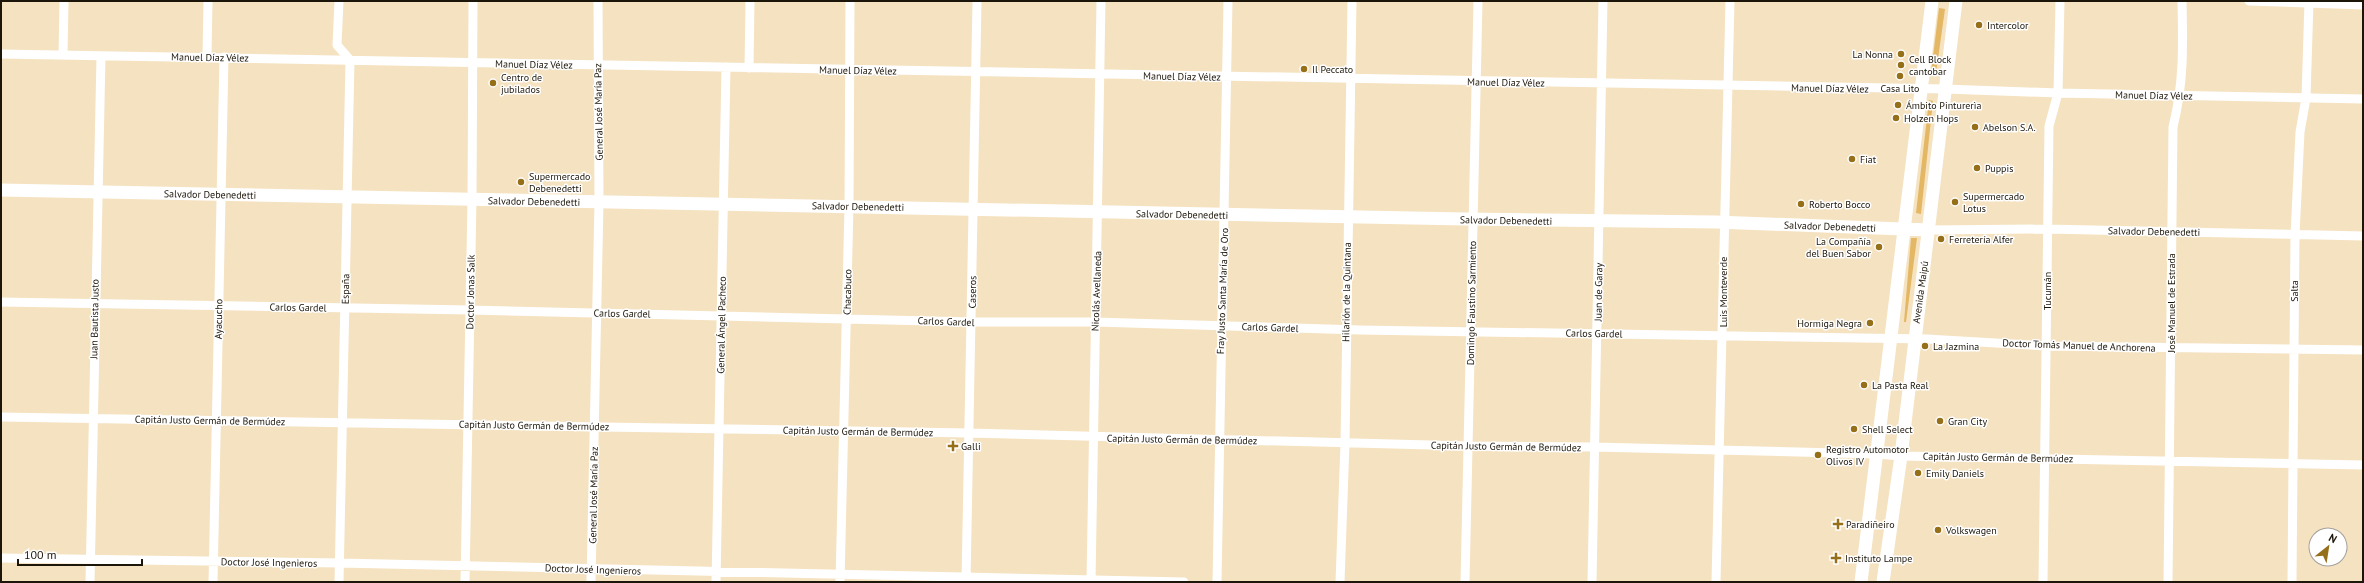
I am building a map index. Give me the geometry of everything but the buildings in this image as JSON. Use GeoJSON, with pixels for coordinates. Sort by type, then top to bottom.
{"type":"FeatureCollection","features":[{"type":"Feature","properties":{"kind":"street"},"geometry":{"type":"LineString","coordinates":[[63,55],[64,1]]}},
{"type":"Feature","properties":{"kind":"street"},"geometry":{"type":"LineString","coordinates":[[207,56],[208,1]]}},
{"type":"Feature","properties":{"kind":"street"},"geometry":{"type":"LineString","coordinates":[[339,1],[337,45],[350,60]]}},
{"type":"Feature","properties":{"kind":"street","name":"Doctor Jonas Salk"},"geometry":{"type":"LineString","coordinates":[[465,582],[472,199],[473,1]]}},
{"type":"Feature","properties":{"kind":"street","name":"General José María Paz"},"geometry":{"type":"LineString","coordinates":[[591,582],[597,312],[598,1]]}},
{"type":"Feature","properties":{"kind":"street"},"geometry":{"type":"LineString","coordinates":[[749,68],[750,1]]}},
{"type":"Feature","properties":{"kind":"street","name":"Chacabuco"},"geometry":{"type":"LineString","coordinates":[[840,578],[849,206],[850,1]]}},
{"type":"Feature","properties":{"kind":"street","name":"Caseros"},"geometry":{"type":"LineString","coordinates":[[966,580],[977,1]]}},
{"type":"Feature","properties":{"kind":"street","name":"Nicolás Avellaneda"},"geometry":{"type":"LineString","coordinates":[[1091,581],[1095,322],[1099,211],[1101,1]]}},
{"type":"Feature","properties":{"kind":"street","name":"Fray Justo Santa María de Oro"},"geometry":{"type":"LineString","coordinates":[[1217,582],[1220,439],[1220,326],[1224,215],[1228,1]]}},
{"type":"Feature","properties":{"kind":"street","name":"Hilarión de la Quintana"},"geometry":{"type":"LineString","coordinates":[[1340,582],[1345,443],[1345,330],[1352,1]]}},
{"type":"Feature","properties":{"kind":"street","name":"Domingo Faustino Sarmiento"},"geometry":{"type":"LineString","coordinates":[[1465,582],[1478,1]]}},
{"type":"Feature","properties":{"kind":"street","name":"Juan de Garay"},"geometry":{"type":"LineString","coordinates":[[1592,582],[1603,1]]}},
{"type":"Feature","properties":{"kind":"street","name":"Luis Monteverde"},"geometry":{"type":"LineString","coordinates":[[1716,582],[1730,1]]}},
{"type":"Feature","properties":{"kind":"street"},"geometry":{"type":"LineString","coordinates":[[1861,582],[1920,89],[1932,1]]}},
{"type":"Feature","properties":{"kind":"street","name":"Avenida Maipú"},"geometry":{"type":"LineString","coordinates":[[1883,582],[1901,456],[1914,338],[1929,230],[1956,1]]}},
{"type":"Feature","properties":{"kind":"street","name":"Tucumán"},"geometry":{"type":"LineString","coordinates":[[2043,582],[2046,229],[2049,126],[2058,94],[2060,1]]}},
{"type":"Feature","properties":{"kind":"street","name":"José Manuel de Estrada"},"geometry":{"type":"LineString","coordinates":[[2168,582],[2172,348],[2171,231],[2173,127],[2181,95],[2183,69],[2182,1]]}},
{"type":"Feature","properties":{"kind":"street"},"geometry":{"type":"LineString","coordinates":[[2249,1],[2363,4]]}},
{"type":"Feature","properties":{"kind":"street","name":"Salta"},"geometry":{"type":"LineString","coordinates":[[2292,582],[2294,235],[2300,132],[2306,98],[2309,2]]}},
{"type":"Feature","properties":{"kind":"street","name":"Manuel Díaz Vélez"},"geometry":{"type":"LineString","coordinates":[[1,54],[207,56],[472,63],[1945,89],[2058,94],[2363,99]]}},
{"type":"Feature","properties":{"kind":"street","name":"Juan Bautista Justo"},"geometry":{"type":"LineString","coordinates":[[90,582],[94,304],[100,56]]}},
{"type":"Feature","properties":{"kind":"street","name":"Ayacucho"},"geometry":{"type":"LineString","coordinates":[[213,582],[224,57]]}},
{"type":"Feature","properties":{"kind":"street","name":"España"},"geometry":{"type":"LineString","coordinates":[[339,582],[350,60]]}},
{"type":"Feature","properties":{"kind":"street","name":"General Ángel Pacheco"},"geometry":{"type":"LineString","coordinates":[[716,582],[726,67]]}},
{"type":"Feature","properties":{"kind":"street","name":"Salvador Debenedetti"},"geometry":{"type":"LineString","coordinates":[[1,190],[1099,211],[1224,215],[1347,216],[1473,220],[1724,222],[1929,230],[2046,229],[2363,236]]}},
{"type":"Feature","properties":{"kind":"street","name":"Carlos Gardel"},"geometry":{"type":"LineString","coordinates":[[1,302],[597,312],[972,322],[1095,322],[1345,330],[1471,330],[1891,338]]}},
{"type":"Feature","properties":{"kind":"street","name":"Doctor Tomás Manuel de Anchorena"},"geometry":{"type":"LineString","coordinates":[[1891,338],[2046,346],[2363,350]]}},
{"type":"Feature","properties":{"kind":"street","name":"Capitán Justo Germán de Bermúdez"},"geometry":{"type":"LineString","coordinates":[[1,416],[216,421],[969,433],[1468,446],[1720,449],[1901,456],[2045,457],[2363,465]]}},
{"type":"Feature","properties":{"kind":"street","name":"Doctor José Ingenieros"},"geometry":{"type":"LineString","coordinates":[[1,558],[466,566],[716,572],[840,578],[1184,582]]}},
{"type":"Feature","properties":{"kind":"shaded area"},"geometry":{"type":"Polygon","coordinates":[[[1939,8],[1945,9],[1936,73],[1931,73],[1939,8]]]}},
{"type":"Feature","properties":{"kind":"shaded area"},"geometry":{"type":"Polygon","coordinates":[[[1929,100],[1933,101],[1921,214],[1916,213],[1929,100]]]}},
{"type":"Feature","properties":{"kind":"shaded area"},"geometry":{"type":"Polygon","coordinates":[[[1911,238],[1917,238],[1906,322],[1904,322],[1911,238]]]}},
{"type":"Feature","properties":{"kind":"place","name":"Intercolor"},"geometry":{"type":"Point","coordinates":[1979,25]}},
{"type":"Feature","properties":{"kind":"place","name":"La Nonna"},"geometry":{"type":"Point","coordinates":[1901,54]}},
{"type":"Feature","properties":{"kind":"place","name":"Cell Block cantobar"},"geometry":{"type":"Point","coordinates":[1901,65]}},
{"type":"Feature","properties":{"kind":"place","name":"Il Peccato"},"geometry":{"type":"Point","coordinates":[1304,69]}},
{"type":"Feature","properties":{"kind":"place","name":"Casa Lito"},"geometry":{"type":"Point","coordinates":[1900,76]}},
{"type":"Feature","properties":{"kind":"place","name":"Centro de jubilados"},"geometry":{"type":"Point","coordinates":[493,83]}},
{"type":"Feature","properties":{"kind":"place","name":"Ámbito Pinturerìa"},"geometry":{"type":"Point","coordinates":[1898,105]}},
{"type":"Feature","properties":{"kind":"place","name":"Holzen Hops"},"geometry":{"type":"Point","coordinates":[1896,118]}},
{"type":"Feature","properties":{"kind":"place","name":"Abelson S.A."},"geometry":{"type":"Point","coordinates":[1975,127]}},
{"type":"Feature","properties":{"kind":"place","name":"Fiat"},"geometry":{"type":"Point","coordinates":[1852,159]}},
{"type":"Feature","properties":{"kind":"place","name":"Puppis"},"geometry":{"type":"Point","coordinates":[1977,168]}},
{"type":"Feature","properties":{"kind":"place","name":"Supermercado Debenedetti"},"geometry":{"type":"Point","coordinates":[521,182]}},
{"type":"Feature","properties":{"kind":"place","name":"Supermercado Lotus"},"geometry":{"type":"Point","coordinates":[1955,202]}},
{"type":"Feature","properties":{"kind":"place","name":"Roberto Bocco"},"geometry":{"type":"Point","coordinates":[1801,204]}},
{"type":"Feature","properties":{"kind":"place","name":"Ferretería Alfer"},"geometry":{"type":"Point","coordinates":[1941,239]}},
{"type":"Feature","properties":{"kind":"place","name":"La Compañía del Buen Sabor"},"geometry":{"type":"Point","coordinates":[1879,247]}},
{"type":"Feature","properties":{"kind":"place","name":"Hormiga Negra"},"geometry":{"type":"Point","coordinates":[1870,323]}},
{"type":"Feature","properties":{"kind":"place","name":"La Jazmina"},"geometry":{"type":"Point","coordinates":[1925,346]}},
{"type":"Feature","properties":{"kind":"place","name":"La Pasta Real"},"geometry":{"type":"Point","coordinates":[1864,385]}},
{"type":"Feature","properties":{"kind":"place","name":"Gran City"},"geometry":{"type":"Point","coordinates":[1940,421]}},
{"type":"Feature","properties":{"kind":"place","name":"Shell Select"},"geometry":{"type":"Point","coordinates":[1854,429]}},
{"type":"Feature","properties":{"kind":"place","name":"Galli"},"geometry":{"type":"Point","coordinates":[953,446]}},
{"type":"Feature","properties":{"kind":"place","name":"Registro Automotor Olivos IV"},"geometry":{"type":"Point","coordinates":[1818,455]}},
{"type":"Feature","properties":{"kind":"place","name":"Emily Daniels"},"geometry":{"type":"Point","coordinates":[1918,473]}},
{"type":"Feature","properties":{"kind":"place","name":"Paradiñeiro"},"geometry":{"type":"Point","coordinates":[1838,524]}},
{"type":"Feature","properties":{"kind":"place","name":"Volkswagen"},"geometry":{"type":"Point","coordinates":[1938,530]}},
{"type":"Feature","properties":{"kind":"place","name":"Instituto Lampe"},"geometry":{"type":"Point","coordinates":[1836,558]}}]}
